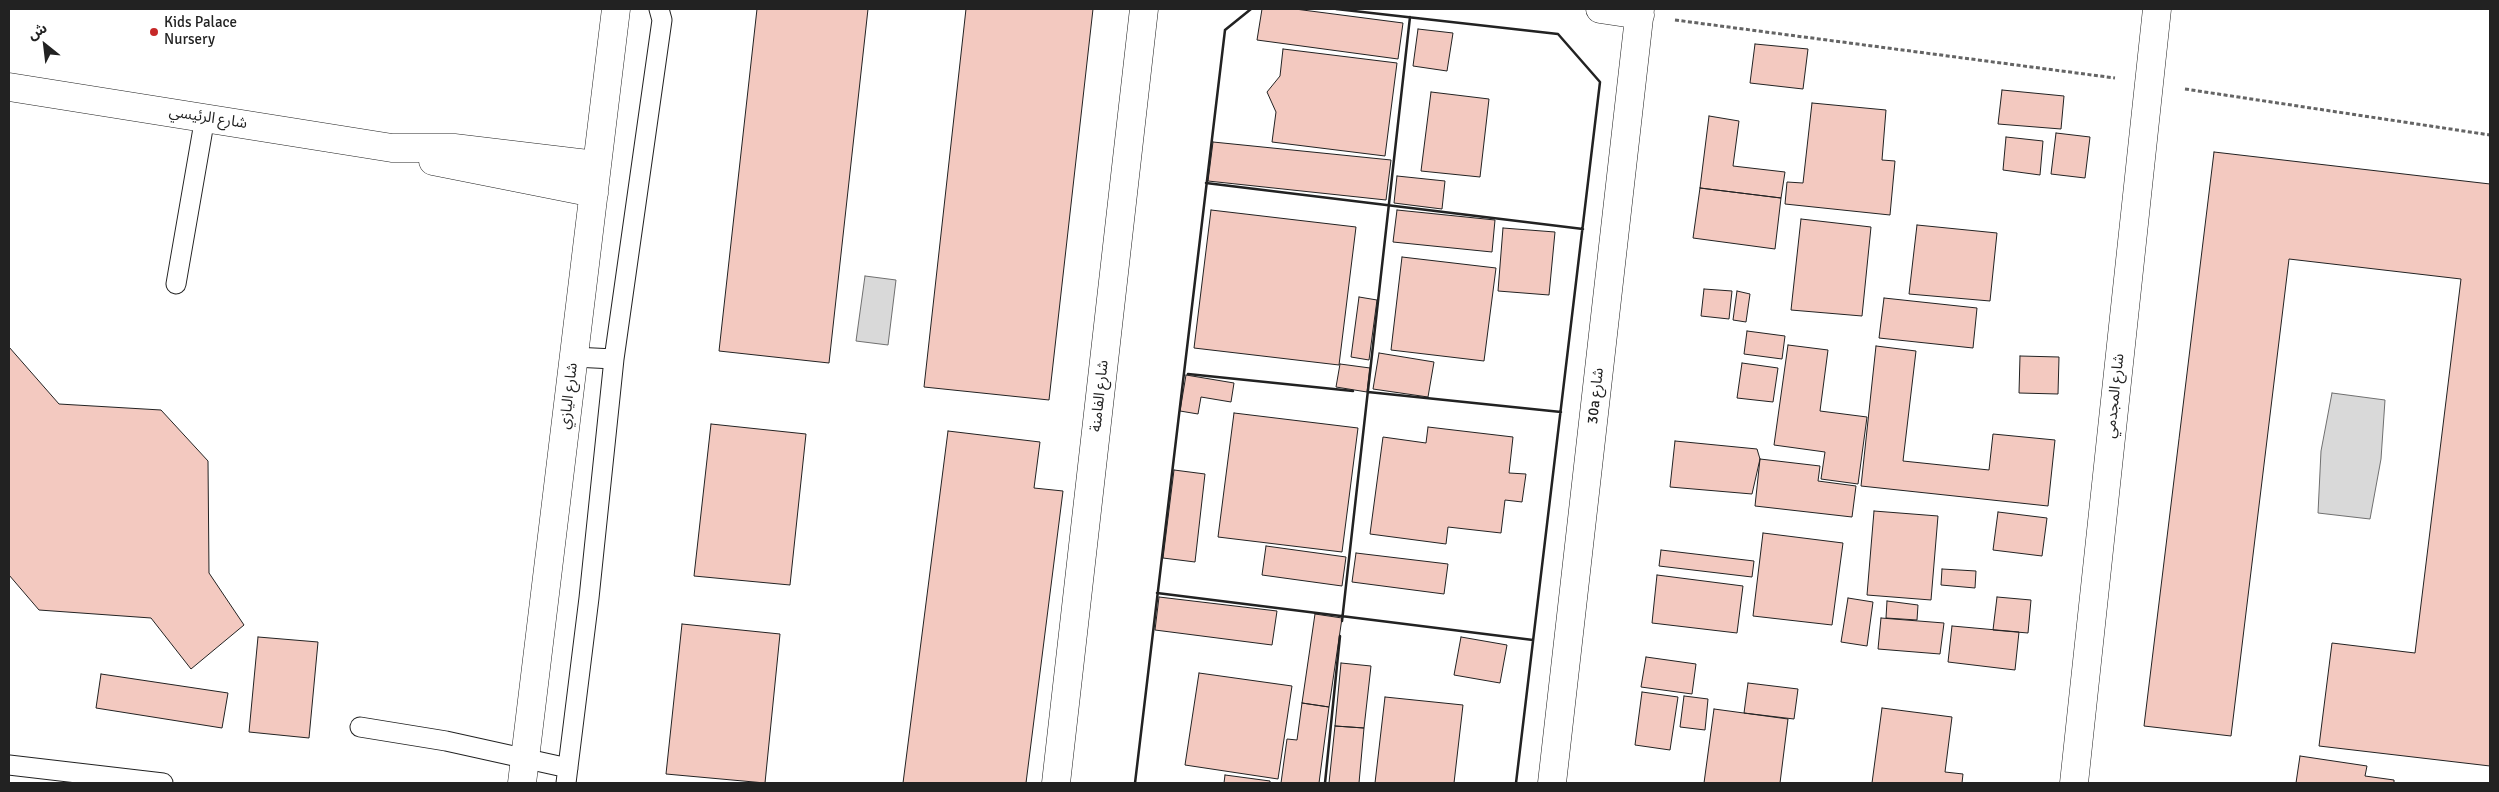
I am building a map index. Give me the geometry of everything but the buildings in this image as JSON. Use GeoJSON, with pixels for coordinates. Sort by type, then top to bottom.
{"type":"FeatureCollection","features":[{"type":"Feature","properties":{"kind":"street","name":"شارع اليازي"},"geometry":{"type":"LineString","coordinates":[[524,771],[616,9]]}},
{"type":"Feature","properties":{"kind":"street","name":"شارع الفامنة"},"geometry":{"type":"LineString","coordinates":[[1056,783],[1144,9]]}},
{"type":"Feature","properties":{"kind":"street"},"geometry":{"type":"LineString","coordinates":[[1600,9],[1640,12]]}},
{"type":"Feature","properties":{"kind":"street","name":"شارع المجدمي"},"geometry":{"type":"LineString","coordinates":[[2074,783],[2157,9]]}},
{"type":"Feature","properties":{"kind":"street","name":"30a شارع"},"geometry":{"type":"LineString","coordinates":[[1552,783],[1640,12]]}},
{"type":"Feature","properties":{"kind":"street","name":"شارع الرئيسي"},"geometry":{"type":"LineString","coordinates":[[9,87],[406,149],[454,148],[596,165]]}},
{"type":"Feature","properties":{"kind":"street","name":"شارع الرئيسي"},"geometry":{"type":"LineString","coordinates":[[406,149],[422,157],[448,165],[594,192]]}},
{"type":"Feature","properties":{"kind":"lane"},"geometry":{"type":"LineString","coordinates":[[360,726],[446,741],[524,771],[567,776],[589,598],[614,359],[662,20],[659,9]]}},
{"type":"Feature","properties":{"kind":"lane"},"geometry":{"type":"LineString","coordinates":[[176,284],[205,117]]}},
{"type":"Feature","properties":{"kind":"lane"},"geometry":{"type":"LineString","coordinates":[[574,357],[614,359]]}},
{"type":"Feature","properties":{"kind":"lane"},"geometry":{"type":"LineString","coordinates":[[9,765],[163,783]]}},
{"type":"Feature","properties":{"kind":"path"},"geometry":{"type":"LineString","coordinates":[[1640,12],[2148,83],[2490,135]]}},
{"type":"Feature","properties":{"kind":"shaded area"},"geometry":{"type":"Polygon","coordinates":[[[865,276],[896,280],[888,345],[856,341],[865,276]]]}},
{"type":"Feature","properties":{"kind":"shaded area"},"geometry":{"type":"Polygon","coordinates":[[[2332,393],[2385,400],[2381,459],[2370,519],[2318,513],[2321,451],[2332,393]]]}},
{"type":"Feature","properties":{"kind":"wall"},"geometry":{"type":"LineString","coordinates":[[1135,783],[1225,30],[1251,9]]}},
{"type":"Feature","properties":{"kind":"wall"},"geometry":{"type":"LineString","coordinates":[[1336,9],[1558,34],[1600,82],[1516,783]]}},
{"type":"Feature","properties":{"kind":"wall"},"geometry":{"type":"LineString","coordinates":[[1342,621],[1410,17]]}},
{"type":"Feature","properties":{"kind":"wall"},"geometry":{"type":"LineString","coordinates":[[1206,183],[1583,229]]}},
{"type":"Feature","properties":{"kind":"wall"},"geometry":{"type":"LineString","coordinates":[[1188,374],[1353,391]]}},
{"type":"Feature","properties":{"kind":"wall"},"geometry":{"type":"LineString","coordinates":[[1368,392],[1561,412]]}},
{"type":"Feature","properties":{"kind":"wall"},"geometry":{"type":"LineString","coordinates":[[1157,593],[1533,640]]}},
{"type":"Feature","properties":{"kind":"wall"},"geometry":{"type":"LineString","coordinates":[[1325,783],[1340,636]]}},
{"type":"Feature","properties":{"kind":"place","name":"Kids Palace Nursery"},"geometry":{"type":"Point","coordinates":[154,32]}}]}
